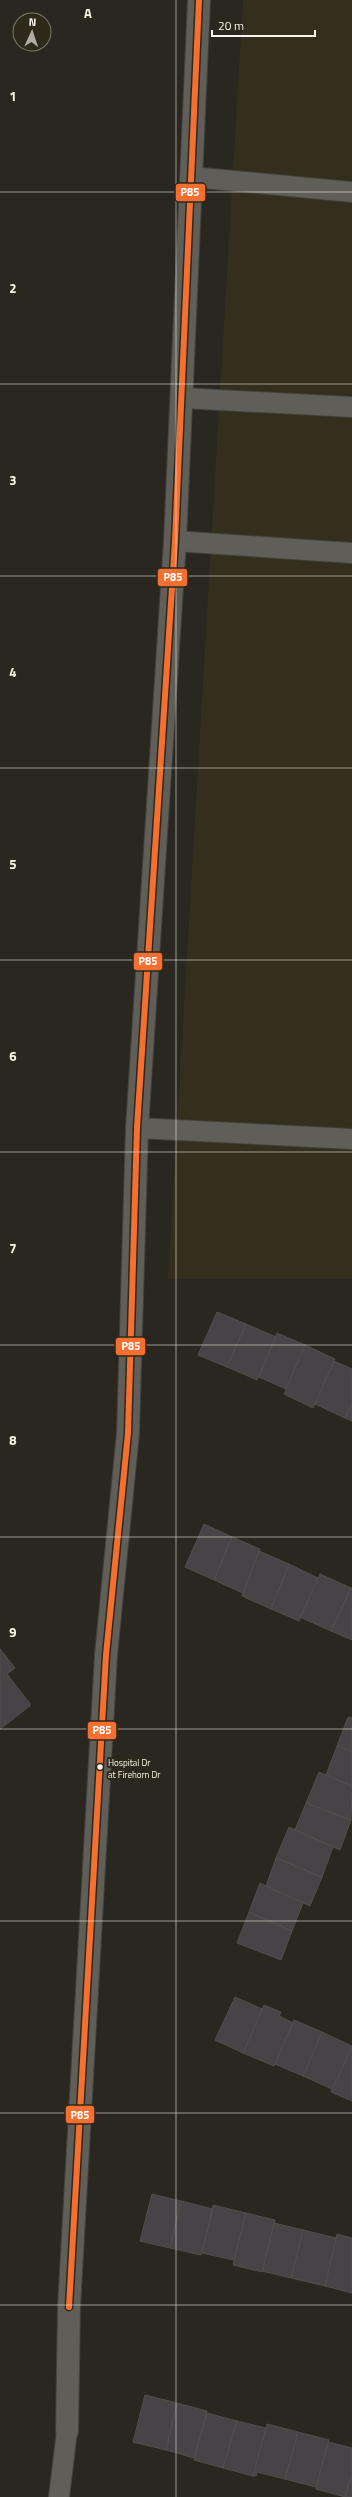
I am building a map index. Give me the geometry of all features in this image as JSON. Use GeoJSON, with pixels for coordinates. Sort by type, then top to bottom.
{"type":"FeatureCollection","features":[{"type":"Feature","properties":{"kind":"street"},"geometry":{"type":"LineString","coordinates":[[67,2431],[69,2307],[106,1655],[128,1433],[137,1128],[175,541],[199,0]]}},
{"type":"Feature","properties":{"kind":"lane"},"geometry":{"type":"LineString","coordinates":[[192,176],[352,192]]}},
{"type":"Feature","properties":{"kind":"lane"},"geometry":{"type":"LineString","coordinates":[[182,398],[352,407]]}},
{"type":"Feature","properties":{"kind":"lane"},"geometry":{"type":"LineString","coordinates":[[175,541],[352,553]]}},
{"type":"Feature","properties":{"kind":"lane"},"geometry":{"type":"LineString","coordinates":[[137,1128],[352,1139]]}},
{"type":"Feature","properties":{"kind":"lane"},"geometry":{"type":"LineString","coordinates":[[59,2497],[67,2431]]}},
{"type":"Feature","properties":{"kind":"shaded area"},"geometry":{"type":"Polygon","coordinates":[[[243,0],[352,0],[352,1279],[168,1279],[243,0]]]}},
{"type":"Feature","properties":{"kind":"building"},"geometry":{"type":"Polygon","coordinates":[[[217,1312],[246,1324],[227,1367],[198,1355],[217,1312]]]}},
{"type":"Feature","properties":{"kind":"building"},"geometry":{"type":"Polygon","coordinates":[[[246,1324],[276,1337],[257,1380],[227,1367],[246,1324]]]}},
{"type":"Feature","properties":{"kind":"building"},"geometry":{"type":"Polygon","coordinates":[[[277,1333],[305,1345],[286,1389],[259,1377],[277,1333]]]}},
{"type":"Feature","properties":{"kind":"building"},"geometry":{"type":"Polygon","coordinates":[[[305,1345],[335,1359],[313,1408],[284,1394],[305,1345]]]}},
{"type":"Feature","properties":{"kind":"building"},"geometry":{"type":"Polygon","coordinates":[[[334,1361],[352,1369],[352,1403],[345,1418],[315,1404],[334,1361]]]}},
{"type":"Feature","properties":{"kind":"building"},"geometry":{"type":"Polygon","coordinates":[[[352,1403],[352,1421],[345,1418],[352,1403]]]}},
{"type":"Feature","properties":{"kind":"building"},"geometry":{"type":"Polygon","coordinates":[[[204,1524],[232,1537],[214,1580],[185,1567],[204,1524]]]}},
{"type":"Feature","properties":{"kind":"building"},"geometry":{"type":"Polygon","coordinates":[[[232,1537],[260,1549],[243,1593],[214,1580],[232,1537]]]}},
{"type":"Feature","properties":{"kind":"building"},"geometry":{"type":"Polygon","coordinates":[[[259,1551],[289,1564],[271,1609],[242,1596],[259,1551]]]}},
{"type":"Feature","properties":{"kind":"building"},"geometry":{"type":"Polygon","coordinates":[[[289,1564],[318,1578],[299,1621],[271,1609],[289,1564]]]}},
{"type":"Feature","properties":{"kind":"building"},"geometry":{"type":"Polygon","coordinates":[[[320,1574],[351,1588],[331,1631],[300,1617],[320,1574]]]}},
{"type":"Feature","properties":{"kind":"building"},"geometry":{"type":"Polygon","coordinates":[[[352,1588],[352,1640],[331,1631],[352,1588]]]}},
{"type":"Feature","properties":{"kind":"building"},"geometry":{"type":"Polygon","coordinates":[[[0,1649],[15,1668],[7,1674],[31,1705],[0,1729],[0,1649]]]}},
{"type":"Feature","properties":{"kind":"building"},"geometry":{"type":"Polygon","coordinates":[[[348,1717],[352,1718],[352,1752],[337,1746],[348,1717]]]}},
{"type":"Feature","properties":{"kind":"building"},"geometry":{"type":"Polygon","coordinates":[[[337,1746],[352,1752],[352,1786],[326,1775],[337,1746]]]}},
{"type":"Feature","properties":{"kind":"building"},"geometry":{"type":"Polygon","coordinates":[[[319,1772],[352,1786],[351,1820],[306,1803],[319,1772]]]}},
{"type":"Feature","properties":{"kind":"building"},"geometry":{"type":"Polygon","coordinates":[[[306,1803],[351,1820],[340,1850],[295,1830],[306,1803]]]}},
{"type":"Feature","properties":{"kind":"building"},"geometry":{"type":"Polygon","coordinates":[[[289,1827],[333,1847],[322,1877],[276,1858],[289,1827]]]}},
{"type":"Feature","properties":{"kind":"building"},"geometry":{"type":"Polygon","coordinates":[[[276,1858],[322,1877],[310,1906],[266,1886],[276,1858]]]}},
{"type":"Feature","properties":{"kind":"building"},"geometry":{"type":"Polygon","coordinates":[[[260,1883],[303,1903],[292,1931],[249,1912],[260,1883]]]}},
{"type":"Feature","properties":{"kind":"building"},"geometry":{"type":"Polygon","coordinates":[[[249,1912],[292,1931],[281,1960],[237,1943],[249,1912]]]}},
{"type":"Feature","properties":{"kind":"building"},"geometry":{"type":"Polygon","coordinates":[[[235,1997],[262,2009],[243,2053],[215,2040],[235,1997]]]}},
{"type":"Feature","properties":{"kind":"building"},"geometry":{"type":"Polygon","coordinates":[[[264,2005],[281,2012],[279,2016],[293,2023],[274,2066],[243,2053],[264,2005]]]}},
{"type":"Feature","properties":{"kind":"building"},"geometry":{"type":"Polygon","coordinates":[[[294,2020],[322,2032],[303,2076],[275,2064],[294,2020]]]}},
{"type":"Feature","properties":{"kind":"building"},"geometry":{"type":"Polygon","coordinates":[[[322,2032],[352,2046],[332,2089],[303,2076],[322,2032]]]}},
{"type":"Feature","properties":{"kind":"building"},"geometry":{"type":"Polygon","coordinates":[[[352,2048],[352,2101],[331,2092],[352,2048]]]}},
{"type":"Feature","properties":{"kind":"building"},"geometry":{"type":"Polygon","coordinates":[[[152,2194],[181,2201],[170,2248],[140,2241],[152,2194]]]}},
{"type":"Feature","properties":{"kind":"building"},"geometry":{"type":"Polygon","coordinates":[[[181,2201],[213,2209],[201,2255],[170,2248],[181,2201]]]}},
{"type":"Feature","properties":{"kind":"building"},"geometry":{"type":"Polygon","coordinates":[[[213,2205],[246,2213],[234,2260],[202,2253],[213,2205]]]}},
{"type":"Feature","properties":{"kind":"building"},"geometry":{"type":"Polygon","coordinates":[[[246,2213],[275,2220],[262,2272],[233,2265],[246,2213]]]}},
{"type":"Feature","properties":{"kind":"building"},"geometry":{"type":"Polygon","coordinates":[[[274,2223],[303,2230],[291,2278],[262,2271],[274,2223]]]}},
{"type":"Feature","properties":{"kind":"building"},"geometry":{"type":"Polygon","coordinates":[[[303,2230],[336,2238],[325,2286],[291,2278],[303,2230]]]}},
{"type":"Feature","properties":{"kind":"building"},"geometry":{"type":"Polygon","coordinates":[[[337,2234],[352,2238],[352,2293],[325,2286],[337,2234]]]}},
{"type":"Feature","properties":{"kind":"building"},"geometry":{"type":"Polygon","coordinates":[[[145,2395],[177,2403],[166,2450],[133,2442],[145,2395]]]}},
{"type":"Feature","properties":{"kind":"building"},"geometry":{"type":"Polygon","coordinates":[[[177,2403],[207,2411],[194,2458],[166,2450],[177,2403]]]}},
{"type":"Feature","properties":{"kind":"building"},"geometry":{"type":"Polygon","coordinates":[[[207,2413],[237,2421],[223,2468],[194,2460],[207,2413]]]}},
{"type":"Feature","properties":{"kind":"building"},"geometry":{"type":"Polygon","coordinates":[[[237,2421],[266,2428],[253,2476],[223,2468],[237,2421]]]}},
{"type":"Feature","properties":{"kind":"building"},"geometry":{"type":"Polygon","coordinates":[[[267,2424],[298,2432],[285,2479],[257,2472],[256,2476],[253,2476],[267,2424]]]}},
{"type":"Feature","properties":{"kind":"building"},"geometry":{"type":"Polygon","coordinates":[[[298,2432],[329,2440],[316,2487],[285,2479],[298,2432]]]}},
{"type":"Feature","properties":{"kind":"building"},"geometry":{"type":"Polygon","coordinates":[[[328,2442],[352,2448],[352,2473],[345,2497],[316,2489],[328,2442]]]}},
{"type":"Feature","properties":{"kind":"building"},"geometry":{"type":"Polygon","coordinates":[[[352,2473],[352,2497],[345,2497],[352,2473]]]}},
{"type":"Feature","properties":{"kind":"transit line","name":"P85"},"geometry":{"type":"LineString","coordinates":[[69,2307],[106,1655],[128,1433],[137,1128],[175,541],[199,0]]}},
{"type":"Feature","properties":{"kind":"place","name":"Hospital Dr at Firehorn Dr"},"geometry":{"type":"Point","coordinates":[100,1767]}}]}
